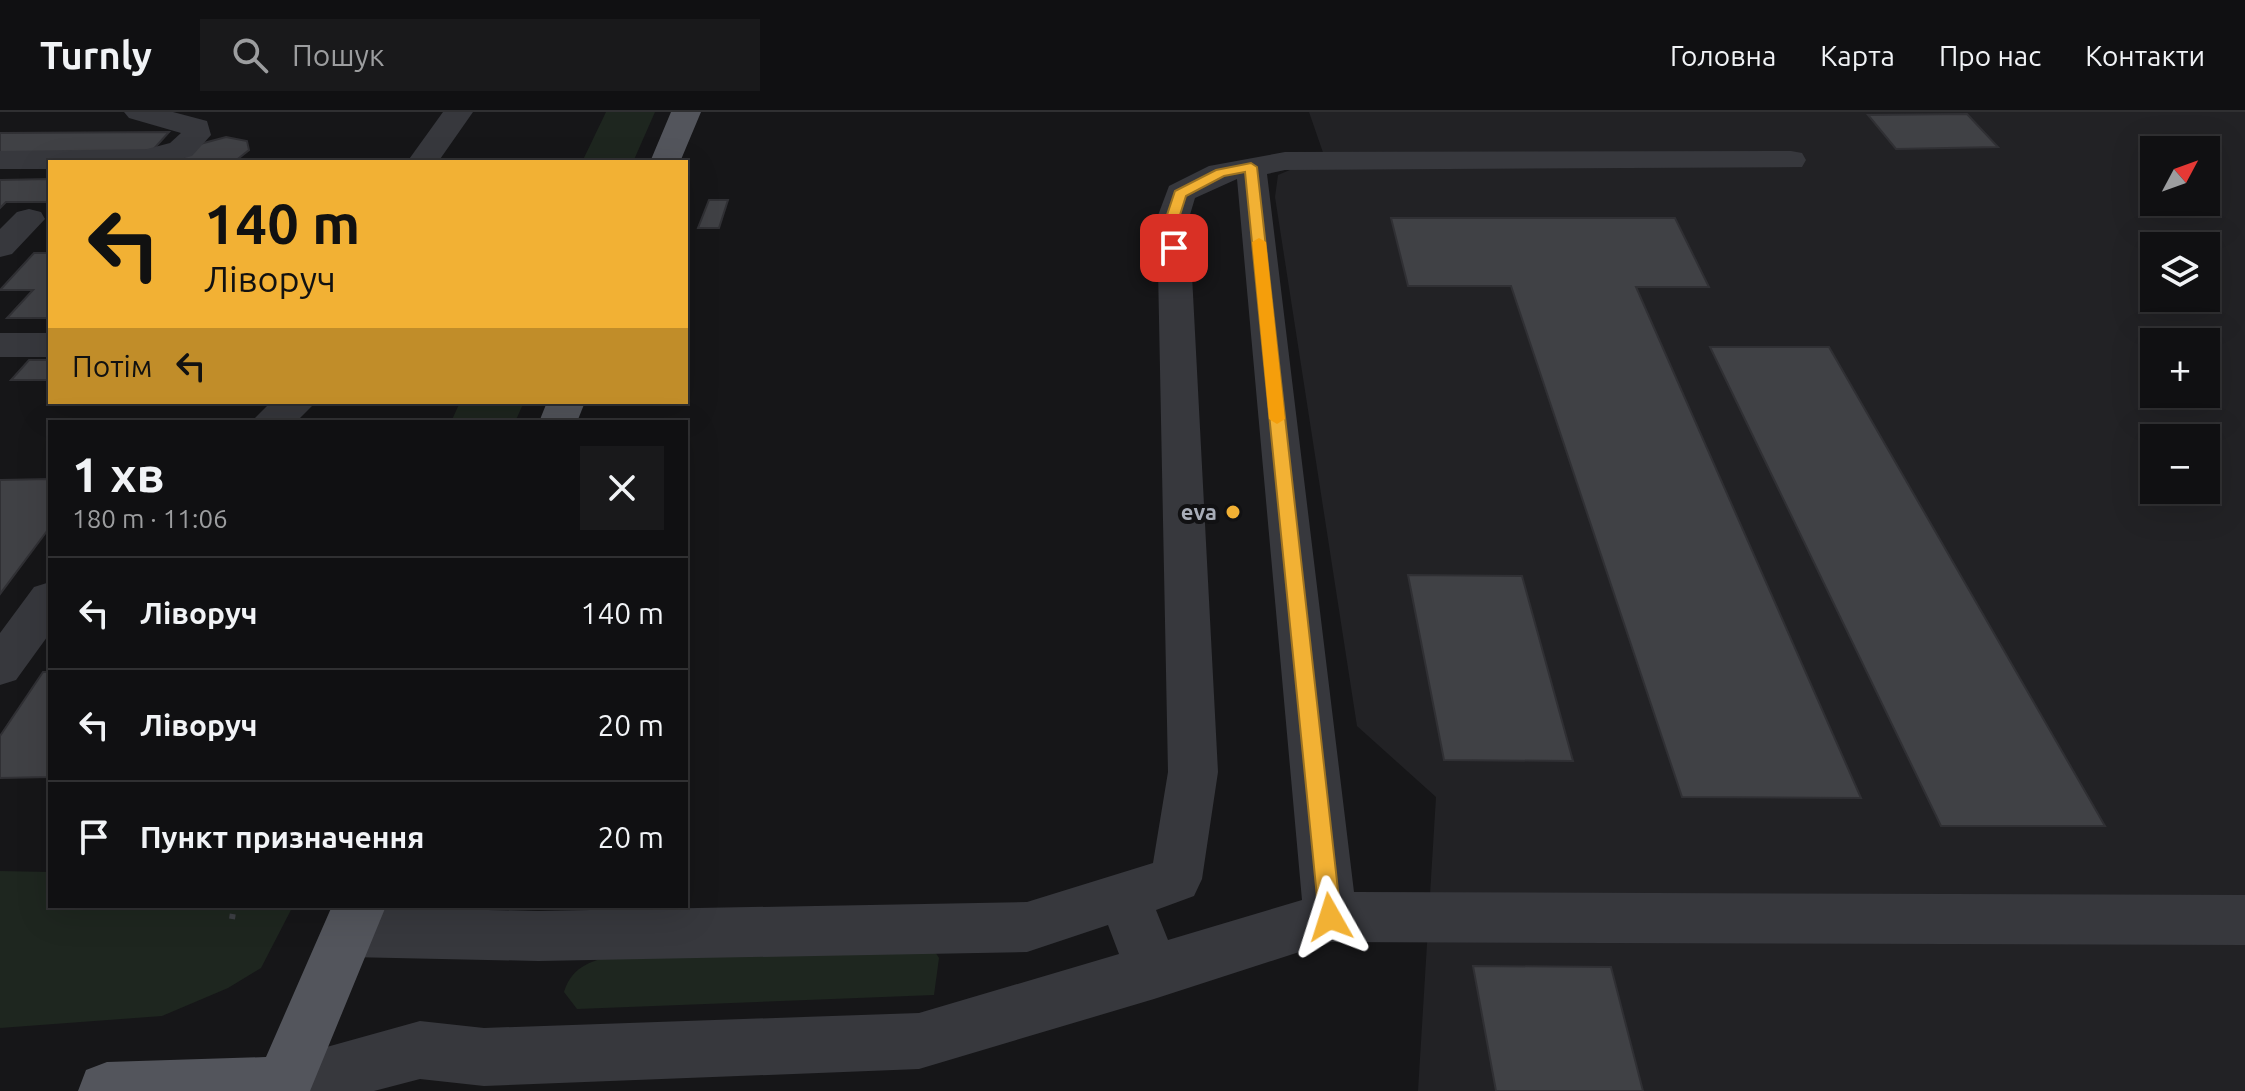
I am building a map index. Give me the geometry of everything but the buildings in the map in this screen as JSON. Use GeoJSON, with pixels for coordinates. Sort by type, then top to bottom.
{"type":"FeatureCollection","features":[{"type":"Feature","properties":{"kind":"main road"},"geometry":{"type":"LineString","coordinates":[[666,160],[686,112]]}},
{"type":"Feature","properties":{"kind":"main road"},"geometry":{"type":"LineString","coordinates":[[107,1091],[282,1088],[354,919]]}},
{"type":"Feature","properties":{"kind":"lane"},"geometry":{"type":"LineString","coordinates":[[0,160],[147,158],[181,150],[196,135],[196,127],[139,112]]}},
{"type":"Feature","properties":{"kind":"lane"},"geometry":{"type":"LineString","coordinates":[[423,160],[458,112]]}},
{"type":"Feature","properties":{"kind":"lane"},"geometry":{"type":"LineString","coordinates":[[354,919],[538,936],[1027,927],[1176,879],[1193,772],[1173,218],[1180,193],[1220,173],[1285,161],[1791,160]]}},
{"type":"Feature","properties":{"kind":"lane"},"geometry":{"type":"LineString","coordinates":[[1251,167],[1330,917]]}},
{"type":"Feature","properties":{"kind":"lane"},"geometry":{"type":"LineString","coordinates":[[0,247],[29,219]]}},
{"type":"Feature","properties":{"kind":"lane"},"geometry":{"type":"LineString","coordinates":[[0,345],[48,345]]}},
{"type":"Feature","properties":{"kind":"lane"},"geometry":{"type":"LineString","coordinates":[[273,420],[294,404]]}},
{"type":"Feature","properties":{"kind":"lane"},"geometry":{"type":"LineString","coordinates":[[0,667],[48,602]]}},
{"type":"Feature","properties":{"kind":"lane"},"geometry":{"type":"LineString","coordinates":[[1123,894],[1154,973]]}},
{"type":"Feature","properties":{"kind":"lane"},"geometry":{"type":"LineString","coordinates":[[282,1088],[420,1050],[484,1057],[919,1041],[1154,973],[1330,917],[2245,920]]}},
{"type":"Feature","properties":{"kind":"path"},"geometry":{"type":"LineString","coordinates":[[232,919],[234,908]]}},
{"type":"Feature","properties":{"kind":"shaded area"},"geometry":{"type":"Polygon","coordinates":[[[606,112],[655,112],[634,160],[583,160],[606,112]]]}},
{"type":"Feature","properties":{"kind":"shaded area"},"geometry":{"type":"Polygon","coordinates":[[[1309,112],[2245,112],[2245,1091],[1418,1091],[1436,797],[1357,726],[1275,197],[1278,175],[1297,167],[1328,167],[1309,112]]]}},
{"type":"Feature","properties":{"kind":"shaded area"},"geometry":{"type":"Polygon","coordinates":[[[459,404],[523,404],[516,420],[452,420],[459,404]]]}},
{"type":"Feature","properties":{"kind":"shaded area"},"geometry":{"type":"Polygon","coordinates":[[[0,871],[48,872],[48,908],[292,908],[261,968],[228,988],[162,1016],[0,1028],[0,871]]]}},
{"type":"Feature","properties":{"kind":"shaded area"},"geometry":{"type":"Polygon","coordinates":[[[932,947],[939,958],[934,995],[577,1009],[564,992],[573,975],[585,965],[619,954],[932,947]]]}},
{"type":"Feature","properties":{"kind":"slow traffic"},"geometry":{"type":"LineString","coordinates":[[1259,242],[1277,419]]}},
{"type":"Feature","properties":{"kind":"place","name":"eva"},"geometry":{"type":"Point","coordinates":[1233,512]}},
{"type":"Feature","properties":{"kind":"route"},"geometry":{"type":"LineString","coordinates":[[1174,248],[1173,218],[1180,193],[1220,173],[1251,167],[1330,917]]}}]}
